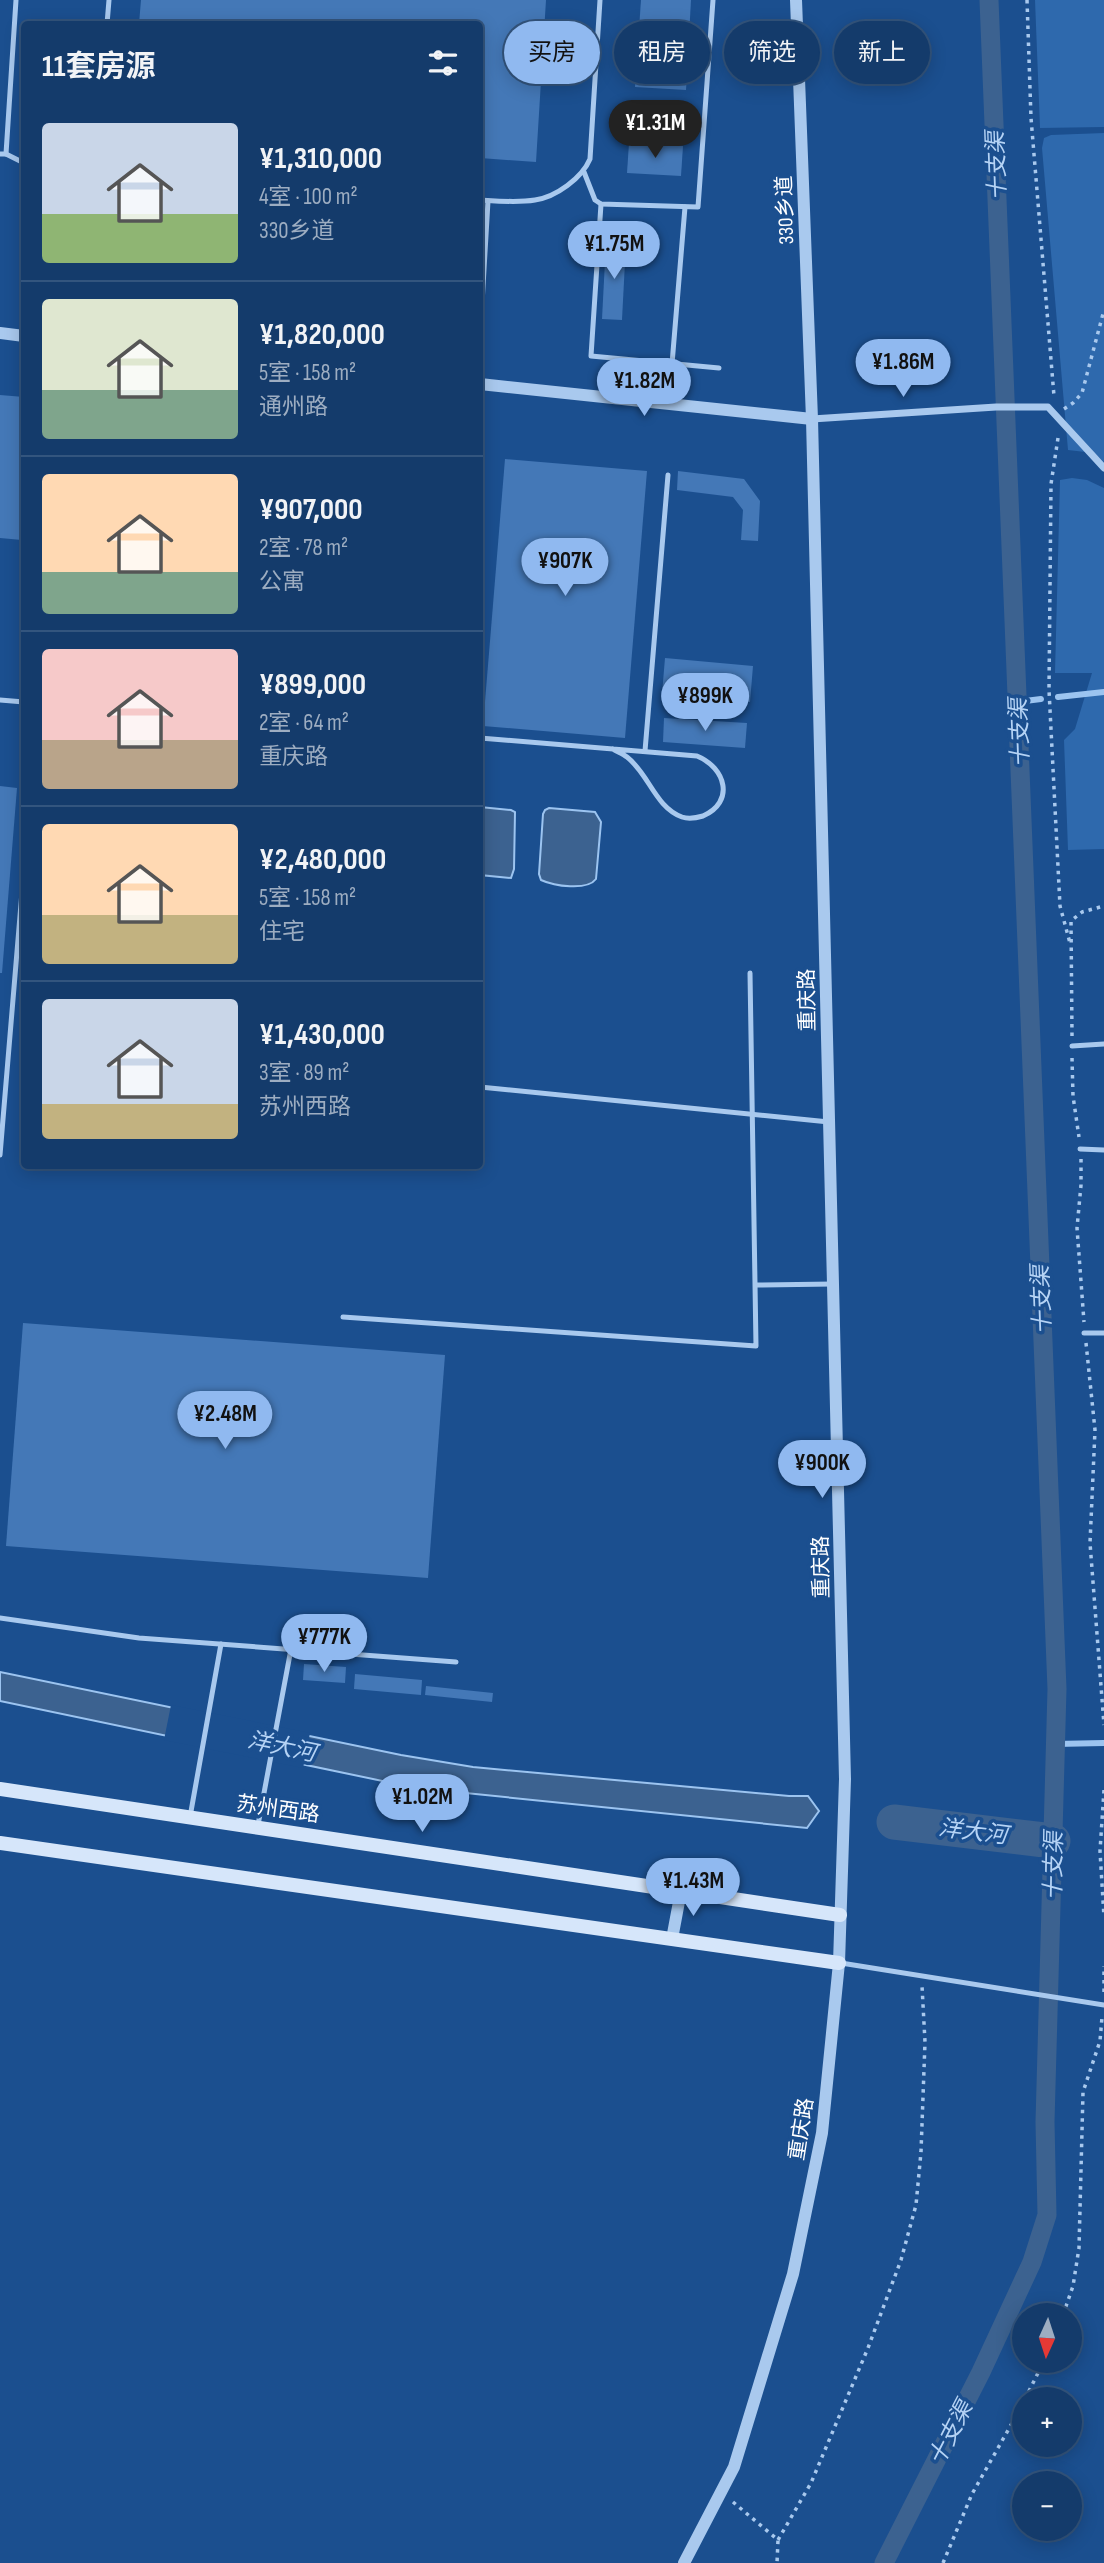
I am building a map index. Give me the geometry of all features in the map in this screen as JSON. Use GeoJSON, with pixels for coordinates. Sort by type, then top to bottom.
{"type":"FeatureCollection","features":[{"type":"Feature","properties":{"kind":"main road","name":"苏州西路"},"geometry":{"type":"LineString","coordinates":[[0,1789],[190,1817],[259,1821],[681,1891],[840,1914]]}},
{"type":"Feature","properties":{"kind":"main road"},"geometry":{"type":"LineString","coordinates":[[0,1843],[839,1963]]}},
{"type":"Feature","properties":{"kind":"street","name":"330乡道"},"geometry":{"type":"LineString","coordinates":[[796,0],[812,419]]}},
{"type":"Feature","properties":{"kind":"street"},"geometry":{"type":"LineString","coordinates":[[0,333],[21,336]]}},
{"type":"Feature","properties":{"kind":"street"},"geometry":{"type":"LineString","coordinates":[[483,384],[812,419],[996,407],[1048,407],[1104,468]]}},
{"type":"Feature","properties":{"kind":"street","name":"重庆路"},"geometry":{"type":"LineString","coordinates":[[684,2563],[734,2467],[793,2274],[822,2133],[839,1963],[845,1779],[812,419]]}},
{"type":"Feature","properties":{"kind":"street"},"geometry":{"type":"LineString","coordinates":[[672,1939],[681,1891]]}},
{"type":"Feature","properties":{"kind":"lane"},"geometry":{"type":"LineString","coordinates":[[16,0],[3,154],[21,162]]}},
{"type":"Feature","properties":{"kind":"lane"},"geometry":{"type":"LineString","coordinates":[[107,21],[109,0]]}},
{"type":"Feature","properties":{"kind":"lane"},"geometry":{"type":"LineString","coordinates":[[483,200],[536,200],[548,196],[584,172],[590,159],[600,0]]}},
{"type":"Feature","properties":{"kind":"lane"},"geometry":{"type":"LineString","coordinates":[[584,172],[594,200],[601,204],[698,207],[713,0]]}},
{"type":"Feature","properties":{"kind":"lane"},"geometry":{"type":"LineString","coordinates":[[483,287],[488,201]]}},
{"type":"Feature","properties":{"kind":"lane"},"geometry":{"type":"LineString","coordinates":[[601,204],[591,356],[719,368]]}},
{"type":"Feature","properties":{"kind":"lane"},"geometry":{"type":"LineString","coordinates":[[672,363],[685,207]]}},
{"type":"Feature","properties":{"kind":"lane"},"geometry":{"type":"LineString","coordinates":[[645,751],[668,475]]}},
{"type":"Feature","properties":{"kind":"lane"},"geometry":{"type":"LineString","coordinates":[[0,700],[21,702]]}},
{"type":"Feature","properties":{"kind":"lane"},"geometry":{"type":"LineString","coordinates":[[483,738],[698,756],[709,761],[720,776],[724,791],[720,804],[711,812],[697,818],[684,818],[668,810],[628,757],[613,749]]}},
{"type":"Feature","properties":{"kind":"lane"},"geometry":{"type":"LineString","coordinates":[[0,1154],[21,904]]}},
{"type":"Feature","properties":{"kind":"lane"},"geometry":{"type":"LineString","coordinates":[[343,1317],[756,1346],[750,973]]}},
{"type":"Feature","properties":{"kind":"lane"},"geometry":{"type":"LineString","coordinates":[[1072,1046],[1104,1044]]}},
{"type":"Feature","properties":{"kind":"lane"},"geometry":{"type":"LineString","coordinates":[[483,1087],[829,1122]]}},
{"type":"Feature","properties":{"kind":"lane"},"geometry":{"type":"LineString","coordinates":[[1080,1149],[1104,1150]]}},
{"type":"Feature","properties":{"kind":"lane"},"geometry":{"type":"LineString","coordinates":[[756,1285],[833,1284]]}},
{"type":"Feature","properties":{"kind":"lane"},"geometry":{"type":"LineString","coordinates":[[1084,1333],[1104,1334]]}},
{"type":"Feature","properties":{"kind":"lane"},"geometry":{"type":"LineString","coordinates":[[0,1618],[139,1638],[456,1662]]}},
{"type":"Feature","properties":{"kind":"lane"},"geometry":{"type":"LineString","coordinates":[[190,1817],[221,1644]]}},
{"type":"Feature","properties":{"kind":"lane"},"geometry":{"type":"LineString","coordinates":[[259,1821],[291,1650]]}},
{"type":"Feature","properties":{"kind":"lane"},"geometry":{"type":"LineString","coordinates":[[839,1963],[1104,2005]]}},
{"type":"Feature","properties":{"kind":"path"},"geometry":{"type":"LineString","coordinates":[[1027,0],[1031,118],[1058,439],[1051,484],[1049,690],[1060,906],[1070,943]]}},
{"type":"Feature","properties":{"kind":"path"},"geometry":{"type":"LineString","coordinates":[[1055,415],[1082,393],[1104,310]]}},
{"type":"Feature","properties":{"kind":"path"},"geometry":{"type":"LineString","coordinates":[[1104,906],[1082,912],[1071,921],[1070,943],[1073,1096],[1080,1149],[1081,1185],[1077,1228],[1084,1333],[1095,1430],[1090,1543],[1104,1725]]}},
{"type":"Feature","properties":{"kind":"path"},"geometry":{"type":"LineString","coordinates":[[1104,1790],[1100,1851],[1104,1917]]}},
{"type":"Feature","properties":{"kind":"path"},"geometry":{"type":"LineString","coordinates":[[1067,2303],[1073,2286],[1079,2248],[1083,2092],[1100,2041],[1104,1966]]}},
{"type":"Feature","properties":{"kind":"path"},"geometry":{"type":"LineString","coordinates":[[777,2563],[778,2540],[811,2483],[868,2348],[901,2260],[916,2205],[925,2042],[922,1976]]}},
{"type":"Feature","properties":{"kind":"path"},"geometry":{"type":"LineString","coordinates":[[943,2563],[972,2494],[1012,2424]]}},
{"type":"Feature","properties":{"kind":"path"},"geometry":{"type":"LineString","coordinates":[[721,2492],[778,2540]]}},
{"type":"Feature","properties":{"kind":"shaded area"},"geometry":{"type":"Polygon","coordinates":[[[1035,0],[1104,0],[1104,127],[1040,128],[1035,0]]]}},
{"type":"Feature","properties":{"kind":"shaded area"},"geometry":{"type":"Polygon","coordinates":[[[1104,133],[1104,462],[1094,453],[1068,450],[1042,148],[1044,138],[1051,135],[1104,133]]]}},
{"type":"Feature","properties":{"kind":"shaded area"},"geometry":{"type":"Polygon","coordinates":[[[1060,480],[1087,480],[1104,488],[1104,849],[1068,850],[1064,740],[1075,729],[1092,673],[1055,673],[1060,480]]]}},
{"type":"Feature","properties":{"kind":"water"},"geometry":{"type":"Polygon","coordinates":[[[483,807],[515,812],[514,869],[511,878],[483,875],[483,807]]]}},
{"type":"Feature","properties":{"kind":"water"},"geometry":{"type":"Polygon","coordinates":[[[549,808],[595,812],[601,822],[596,879],[592,883],[570,886],[541,880],[539,874],[543,814],[549,808]]]}},
{"type":"Feature","properties":{"kind":"water"},"geometry":{"type":"Polygon","coordinates":[[[0,1672],[401,1755],[473,1767],[808,1796],[819,1811],[807,1828],[416,1788],[0,1701],[0,1672]]]}},
{"type":"Feature","properties":{"kind":"pier"},"geometry":{"type":"Polygon","coordinates":[[[171,1705],[310,1733],[303,1768],[164,1740],[171,1705]]]}},
{"type":"Feature","properties":{"kind":"building"},"geometry":{"type":"Polygon","coordinates":[[[141,0],[546,0],[545,21],[504,21],[504,84],[541,84],[536,162],[483,158],[483,21],[139,21],[141,0]]]}},
{"type":"Feature","properties":{"kind":"building"},"geometry":{"type":"Polygon","coordinates":[[[641,0],[691,0],[690,21],[640,21],[641,0]]]}},
{"type":"Feature","properties":{"kind":"building"},"geometry":{"type":"Polygon","coordinates":[[[635,84],[686,84],[686,90],[635,87],[635,84]]]}},
{"type":"Feature","properties":{"kind":"building"},"geometry":{"type":"Polygon","coordinates":[[[629,143],[683,146],[681,176],[627,173],[629,143]]]}},
{"type":"Feature","properties":{"kind":"building"},"geometry":{"type":"Polygon","coordinates":[[[606,242],[626,243],[622,320],[602,319],[606,242]]]}},
{"type":"Feature","properties":{"kind":"building"},"geometry":{"type":"Polygon","coordinates":[[[0,395],[21,397],[21,540],[0,538],[0,395]]]}},
{"type":"Feature","properties":{"kind":"building"},"geometry":{"type":"Polygon","coordinates":[[[505,459],[647,471],[625,738],[483,726],[505,459]]]}},
{"type":"Feature","properties":{"kind":"building"},"geometry":{"type":"Polygon","coordinates":[[[678,471],[744,479],[760,501],[758,541],[741,540],[743,510],[733,497],[677,490],[678,471]]]}},
{"type":"Feature","properties":{"kind":"building"},"geometry":{"type":"Polygon","coordinates":[[[665,658],[753,666],[750,702],[662,694],[665,658]]]}},
{"type":"Feature","properties":{"kind":"building"},"geometry":{"type":"Polygon","coordinates":[[[664,718],[747,723],[745,748],[663,742],[664,718]]]}},
{"type":"Feature","properties":{"kind":"building"},"geometry":{"type":"Polygon","coordinates":[[[0,786],[17,788],[2,973],[0,973],[0,786]]]}},
{"type":"Feature","properties":{"kind":"building"},"geometry":{"type":"Polygon","coordinates":[[[23,1323],[445,1355],[428,1578],[6,1546],[23,1323]]]}},
{"type":"Feature","properties":{"kind":"building"},"geometry":{"type":"Polygon","coordinates":[[[304,1664],[346,1667],[345,1683],[303,1680],[304,1664]]]}},
{"type":"Feature","properties":{"kind":"building"},"geometry":{"type":"Polygon","coordinates":[[[355,1674],[422,1680],[421,1695],[354,1689],[355,1674]]]}},
{"type":"Feature","properties":{"kind":"building"},"geometry":{"type":"Polygon","coordinates":[[[426,1686],[493,1693],[492,1702],[425,1695],[426,1686]]]}},
{"type":"Feature","properties":{"kind":"waterway","name":"十支渠"},"geometry":{"type":"LineString","coordinates":[[884,2563],[981,2372],[1032,2262],[1047,2215],[1045,2122],[1057,1689],[989,0]]}},
{"type":"Feature","properties":{"kind":"waterway"},"geometry":{"type":"LineString","coordinates":[[1058,697],[1104,692]]}},
{"type":"Feature","properties":{"kind":"waterway"},"geometry":{"type":"LineString","coordinates":[[1017,702],[1041,699]]}},
{"type":"Feature","properties":{"kind":"waterway"},"geometry":{"type":"LineString","coordinates":[[1055,1744],[1104,1743]]}},
{"type":"Feature","properties":{"kind":"waterway","name":"洋大河"},"geometry":{"type":"LineString","coordinates":[[894,1822],[1053,1841]]}}]}
